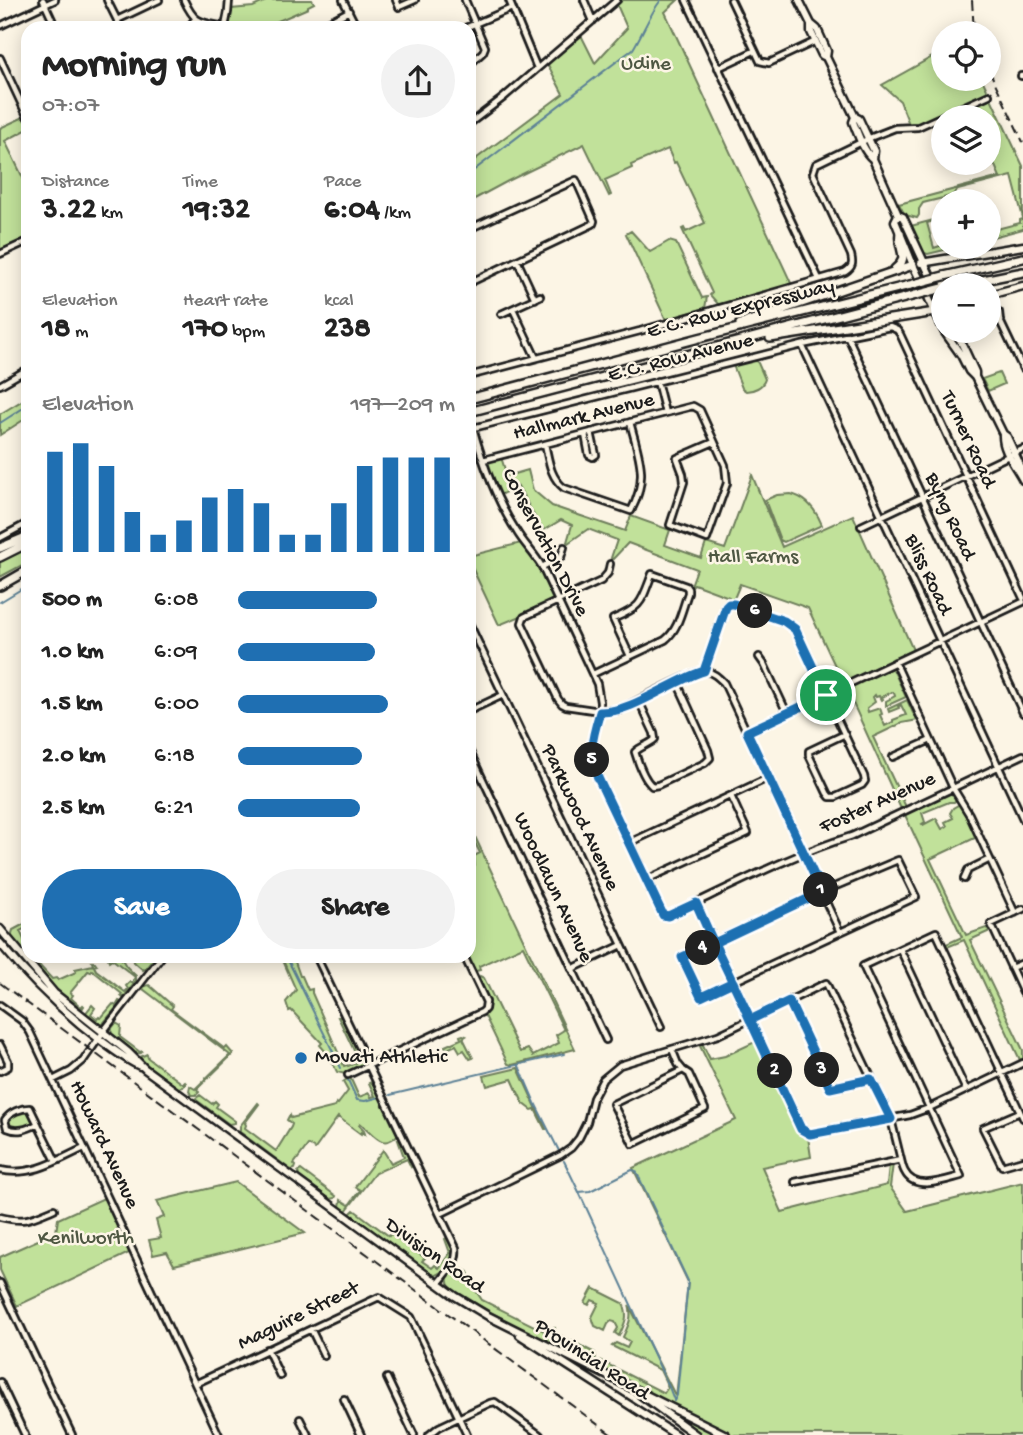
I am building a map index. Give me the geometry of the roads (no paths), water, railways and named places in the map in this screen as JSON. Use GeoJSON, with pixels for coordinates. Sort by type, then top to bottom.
{"type":"FeatureCollection","features":[{"type":"Feature","properties":{"kind":"highway"},"geometry":{"type":"LineString","coordinates":[[875,279],[896,269],[902,263],[900,233]]}},
{"type":"Feature","properties":{"kind":"highway","name":"E.C. Row Expressway"},"geometry":{"type":"LineString","coordinates":[[476,397],[699,338],[1023,258]]}},
{"type":"Feature","properties":{"kind":"highway"},"geometry":{"type":"LineString","coordinates":[[699,338],[913,265]]}},
{"type":"Feature","properties":{"kind":"highway"},"geometry":{"type":"LineString","coordinates":[[1001,276],[1023,272]]}},
{"type":"Feature","properties":{"kind":"highway","name":"E.C. Row Expressway"},"geometry":{"type":"LineString","coordinates":[[476,410],[931,291]]}},
{"type":"Feature","properties":{"kind":"highway"},"geometry":{"type":"LineString","coordinates":[[721,346],[931,312]]}},
{"type":"Feature","properties":{"kind":"highway"},"geometry":{"type":"LineString","coordinates":[[0,548],[21,539]]}},
{"type":"Feature","properties":{"kind":"highway"},"geometry":{"type":"LineString","coordinates":[[0,557],[21,546]]}},
{"type":"Feature","properties":{"kind":"highway"},"geometry":{"type":"LineString","coordinates":[[0,585],[21,573]]}},
{"type":"Feature","properties":{"kind":"main road"},"geometry":{"type":"LineString","coordinates":[[799,0],[811,24],[817,29],[818,40],[827,51],[826,57],[855,117],[859,119],[865,140],[874,151],[873,159],[898,215],[903,217],[931,278]]}},
{"type":"Feature","properties":{"kind":"main road"},"geometry":{"type":"LineString","coordinates":[[898,215],[895,220],[931,305]]}},
{"type":"Feature","properties":{"kind":"main road"},"geometry":{"type":"LineString","coordinates":[[913,265],[1023,246]]}},
{"type":"Feature","properties":{"kind":"main road"},"geometry":{"type":"LineString","coordinates":[[1001,292],[1023,286]]}},
{"type":"Feature","properties":{"kind":"main road"},"geometry":{"type":"LineString","coordinates":[[953,343],[975,377],[1003,435],[1007,437],[1012,454],[1020,465],[1022,477]]}},
{"type":"Feature","properties":{"kind":"main road"},"geometry":{"type":"LineString","coordinates":[[962,343],[975,377]]}},
{"type":"Feature","properties":{"kind":"main road","name":"Division Road"},"geometry":{"type":"LineString","coordinates":[[2,932],[21,954]]}},
{"type":"Feature","properties":{"kind":"main road","name":"Division Road"},"geometry":{"type":"LineString","coordinates":[[0,943],[42,991],[101,1036],[128,1052],[145,1069],[438,1284],[488,1316],[726,1435]]}},
{"type":"Feature","properties":{"kind":"main road","name":"Division Road"},"geometry":{"type":"LineString","coordinates":[[28,963],[54,993],[101,1036]]}},
{"type":"Feature","properties":{"kind":"main road","name":"Provincial Road"},"geometry":{"type":"LineString","coordinates":[[488,1316],[676,1435]]}},
{"type":"Feature","properties":{"kind":"main road","name":"Provincial Road"},"geometry":{"type":"LineString","coordinates":[[625,1384],[695,1435]]}},
{"type":"Feature","properties":{"kind":"street"},"geometry":{"type":"LineString","coordinates":[[0,26],[44,2],[55,0]]}},
{"type":"Feature","properties":{"kind":"street"},"geometry":{"type":"LineString","coordinates":[[107,0],[117,20],[159,0]]}},
{"type":"Feature","properties":{"kind":"street"},"geometry":{"type":"LineString","coordinates":[[184,0],[195,19],[200,21]]}},
{"type":"Feature","properties":{"kind":"street"},"geometry":{"type":"LineString","coordinates":[[226,21],[229,0]]}},
{"type":"Feature","properties":{"kind":"street"},"geometry":{"type":"LineString","coordinates":[[343,0],[353,21]]}},
{"type":"Feature","properties":{"kind":"street"},"geometry":{"type":"LineString","coordinates":[[396,0],[399,7],[415,0]]}},
{"type":"Feature","properties":{"kind":"street"},"geometry":{"type":"LineString","coordinates":[[465,0],[474,21]]}},
{"type":"Feature","properties":{"kind":"street"},"geometry":{"type":"LineString","coordinates":[[509,0],[537,68]]}},
{"type":"Feature","properties":{"kind":"street"},"geometry":{"type":"LineString","coordinates":[[584,0],[593,20]]}},
{"type":"Feature","properties":{"kind":"street"},"geometry":{"type":"LineString","coordinates":[[476,119],[617,0]]}},
{"type":"Feature","properties":{"kind":"street"},"geometry":{"type":"LineString","coordinates":[[686,0],[818,279]]}},
{"type":"Feature","properties":{"kind":"street"},"geometry":{"type":"LineString","coordinates":[[731,0],[760,61],[769,63],[818,40]]}},
{"type":"Feature","properties":{"kind":"street"},"geometry":{"type":"LineString","coordinates":[[44,2],[53,21]]}},
{"type":"Feature","properties":{"kind":"street"},"geometry":{"type":"LineString","coordinates":[[476,24],[512,8]]}},
{"type":"Feature","properties":{"kind":"street"},"geometry":{"type":"LineString","coordinates":[[331,21],[349,12]]}},
{"type":"Feature","properties":{"kind":"street"},"geometry":{"type":"LineString","coordinates":[[476,26],[485,47],[476,58]]}},
{"type":"Feature","properties":{"kind":"street"},"geometry":{"type":"LineString","coordinates":[[718,68],[754,51]]}},
{"type":"Feature","properties":{"kind":"street"},"geometry":{"type":"LineString","coordinates":[[0,58],[21,103]]}},
{"type":"Feature","properties":{"kind":"street"},"geometry":{"type":"LineString","coordinates":[[476,374],[640,331],[845,272],[853,264],[851,255],[813,173],[816,164],[895,128],[918,127],[989,95]]}},
{"type":"Feature","properties":{"kind":"street"},"geometry":{"type":"LineString","coordinates":[[476,226],[576,180],[594,221],[593,224],[476,280]]}},
{"type":"Feature","properties":{"kind":"street"},"geometry":{"type":"LineString","coordinates":[[0,254],[21,244]]}},
{"type":"Feature","properties":{"kind":"street"},"geometry":{"type":"LineString","coordinates":[[501,314],[537,297],[517,260]]}},
{"type":"Feature","properties":{"kind":"street"},"geometry":{"type":"LineString","coordinates":[[513,309],[536,358]]}},
{"type":"Feature","properties":{"kind":"street"},"geometry":{"type":"LineString","coordinates":[[1001,323],[1023,369]]}},
{"type":"Feature","properties":{"kind":"street","name":"E.C. Row Avenue"},"geometry":{"type":"LineString","coordinates":[[476,428],[847,335],[890,327],[900,334]]}},
{"type":"Feature","properties":{"kind":"street","name":"Turner Road"},"geometry":{"type":"LineString","coordinates":[[900,334],[1023,600]]}},
{"type":"Feature","properties":{"kind":"street","name":"Byng Road"},"geometry":{"type":"LineString","coordinates":[[847,335],[1023,713]]}},
{"type":"Feature","properties":{"kind":"street","name":"Bliss Road"},"geometry":{"type":"LineString","coordinates":[[802,345],[1023,819]]}},
{"type":"Feature","properties":{"kind":"street"},"geometry":{"type":"LineString","coordinates":[[0,385],[21,373]]}},
{"type":"Feature","properties":{"kind":"street"},"geometry":{"type":"LineString","coordinates":[[657,382],[664,414]]}},
{"type":"Feature","properties":{"kind":"street","name":"Hallmark Avenue"},"geometry":{"type":"LineString","coordinates":[[483,460],[693,406],[700,410],[714,442]]}},
{"type":"Feature","properties":{"kind":"street"},"geometry":{"type":"LineString","coordinates":[[545,444],[557,483],[627,511],[631,510],[643,477],[630,422]]}},
{"type":"Feature","properties":{"kind":"street"},"geometry":{"type":"LineString","coordinates":[[585,434],[589,455],[593,457],[596,455],[591,432]]}},
{"type":"Feature","properties":{"kind":"street","name":"Conservation Drive"},"geometry":{"type":"LineString","coordinates":[[476,442],[499,500],[517,533],[542,567],[593,674],[599,693],[600,712],[590,750],[592,764],[663,915],[668,916]]}},
{"type":"Feature","properties":{"kind":"street"},"geometry":{"type":"LineString","coordinates":[[714,442],[724,465],[727,483],[707,539],[670,525],[684,482],[684,474],[677,458],[714,442]]}},
{"type":"Feature","properties":{"kind":"street"},"geometry":{"type":"LineString","coordinates":[[861,526],[1023,449]]}},
{"type":"Feature","properties":{"kind":"street"},"geometry":{"type":"LineString","coordinates":[[0,538],[21,527]]}},
{"type":"Feature","properties":{"kind":"street"},"geometry":{"type":"LineString","coordinates":[[542,567],[561,557],[564,547]]}},
{"type":"Feature","properties":{"kind":"street"},"geometry":{"type":"LineString","coordinates":[[610,564],[608,573],[601,581],[524,617],[522,623],[558,699],[562,704],[600,712],[620,710],[690,675],[704,671],[716,675],[724,683],[841,932]]}},
{"type":"Feature","properties":{"kind":"street"},"geometry":{"type":"LineString","coordinates":[[593,674],[665,640],[670,636],[688,593],[685,586],[652,574],[641,603],[632,611],[613,619],[630,656]]}},
{"type":"Feature","properties":{"kind":"street"},"geometry":{"type":"LineString","coordinates":[[747,732],[1023,600]]}},
{"type":"Feature","properties":{"kind":"street"},"geometry":{"type":"LineString","coordinates":[[704,671],[729,604],[784,621],[795,629],[845,734],[864,776],[862,785],[836,797],[830,797],[809,751],[845,734]]}},
{"type":"Feature","properties":{"kind":"street","name":"Parkwood Avenue"},"geometry":{"type":"LineString","coordinates":[[476,638],[661,1027]]}},
{"type":"Feature","properties":{"kind":"street"},"geometry":{"type":"LineString","coordinates":[[759,657],[787,713]]}},
{"type":"Feature","properties":{"kind":"street"},"geometry":{"type":"LineString","coordinates":[[895,662],[1015,913]]}},
{"type":"Feature","properties":{"kind":"street"},"geometry":{"type":"LineString","coordinates":[[639,701],[654,733],[654,739],[638,748],[636,757],[648,783],[652,786],[658,785],[705,763],[710,758],[677,682]]}},
{"type":"Feature","properties":{"kind":"street"},"geometry":{"type":"LineString","coordinates":[[476,708],[503,695]]}},
{"type":"Feature","properties":{"kind":"street"},"geometry":{"type":"LineString","coordinates":[[893,757],[931,739]]}},
{"type":"Feature","properties":{"kind":"street","name":"Foster Avenue"},"geometry":{"type":"LineString","coordinates":[[668,916],[804,853],[852,835],[1023,755]]}},
{"type":"Feature","properties":{"kind":"street","name":"Woodlawn Avenue"},"geometry":{"type":"LineString","coordinates":[[476,765],[606,1040]]}},
{"type":"Feature","properties":{"kind":"street"},"geometry":{"type":"LineString","coordinates":[[629,843],[768,778]]}},
{"type":"Feature","properties":{"kind":"street"},"geometry":{"type":"LineString","coordinates":[[646,880],[747,833],[731,796]]}},
{"type":"Feature","properties":{"kind":"street"},"geometry":{"type":"LineString","coordinates":[[964,879],[968,870],[990,859]]}},
{"type":"Feature","properties":{"kind":"street"},"geometry":{"type":"LineString","coordinates":[[898,860],[916,897],[701,997],[682,957],[822,892],[898,860]]}},
{"type":"Feature","properties":{"kind":"street"},"geometry":{"type":"LineString","coordinates":[[696,903],[805,1133],[910,1115],[1023,1063]]}},
{"type":"Feature","properties":{"kind":"street"},"geometry":{"type":"LineString","coordinates":[[1023,909],[991,924],[1023,993]]}},
{"type":"Feature","properties":{"kind":"street"},"geometry":{"type":"LineString","coordinates":[[440,1214],[571,1148],[587,1122],[593,1098],[603,1079],[620,1065],[718,1035],[826,983],[891,1119],[905,1173],[918,1182],[931,1183],[961,1176],[863,966],[936,932],[1023,1118]]}},
{"type":"Feature","properties":{"kind":"street"},"geometry":{"type":"LineString","coordinates":[[572,969],[622,945]]}},
{"type":"Feature","properties":{"kind":"street"},"geometry":{"type":"LineString","coordinates":[[900,949],[966,1090]]}},
{"type":"Feature","properties":{"kind":"street"},"geometry":{"type":"LineString","coordinates":[[1011,968],[1023,962]]}},
{"type":"Feature","properties":{"kind":"street"},"geometry":{"type":"LineString","coordinates":[[53,1080],[81,1063],[157,963]]}},
{"type":"Feature","properties":{"kind":"street"},"geometry":{"type":"LineString","coordinates":[[319,963],[456,1248],[455,1262],[438,1284]]}},
{"type":"Feature","properties":{"kind":"street"},"geometry":{"type":"LineString","coordinates":[[348,1075],[482,1012],[486,1002],[467,963]]}},
{"type":"Feature","properties":{"kind":"street"},"geometry":{"type":"LineString","coordinates":[[789,1001],[830,1088],[871,1079]]}},
{"type":"Feature","properties":{"kind":"street","name":"Howard Avenue"},"geometry":{"type":"LineString","coordinates":[[0,1005],[24,1023],[30,1032],[219,1435]]}},
{"type":"Feature","properties":{"kind":"street"},"geometry":{"type":"LineString","coordinates":[[0,1045],[8,1067],[0,1071]]}},
{"type":"Feature","properties":{"kind":"street"},"geometry":{"type":"LineString","coordinates":[[672,1049],[683,1070],[689,1074],[705,1109],[633,1144],[613,1104],[683,1070]]}},
{"type":"Feature","properties":{"kind":"street"},"geometry":{"type":"LineString","coordinates":[[38,1124],[25,1130],[13,1131],[7,1128],[5,1121],[8,1115],[30,1108],[38,1124],[56,1161]]}},
{"type":"Feature","properties":{"kind":"street"},"geometry":{"type":"LineString","coordinates":[[1020,1112],[983,1128],[1002,1166],[1023,1160]]}},
{"type":"Feature","properties":{"kind":"street"},"geometry":{"type":"LineString","coordinates":[[0,1170],[31,1171],[84,1148]]}},
{"type":"Feature","properties":{"kind":"street"},"geometry":{"type":"LineString","coordinates":[[795,1182],[901,1160]]}},
{"type":"Feature","properties":{"kind":"street"},"geometry":{"type":"LineString","coordinates":[[0,1217],[17,1221],[30,1219],[54,1209]]}},
{"type":"Feature","properties":{"kind":"street"},"geometry":{"type":"LineString","coordinates":[[0,1283],[72,1435]]}},
{"type":"Feature","properties":{"kind":"street","name":"Maguire Street"},"geometry":{"type":"LineString","coordinates":[[195,1384],[379,1297],[411,1317],[467,1435]]}},
{"type":"Feature","properties":{"kind":"street"},"geometry":{"type":"LineString","coordinates":[[311,1329],[324,1356]]}},
{"type":"Feature","properties":{"kind":"street"},"geometry":{"type":"LineString","coordinates":[[267,1349],[280,1376]]}},
{"type":"Feature","properties":{"kind":"street"},"geometry":{"type":"LineString","coordinates":[[387,1378],[414,1435]]}},
{"type":"Feature","properties":{"kind":"street"},"geometry":{"type":"LineString","coordinates":[[0,1382],[25,1435]]}},
{"type":"Feature","properties":{"kind":"street"},"geometry":{"type":"LineString","coordinates":[[344,1399],[361,1435]]}},
{"type":"Feature","properties":{"kind":"street"},"geometry":{"type":"LineString","coordinates":[[429,1435],[439,1427],[495,1402],[540,1435]]}},
{"type":"Feature","properties":{"kind":"street"},"geometry":{"type":"LineString","coordinates":[[300,1419],[308,1435]]}},
{"type":"Feature","properties":{"kind":"waterway"},"geometry":{"type":"LineString","coordinates":[[476,169],[633,49],[661,0]]}},
{"type":"Feature","properties":{"kind":"waterway"},"geometry":{"type":"LineString","coordinates":[[0,423],[21,410]]}},
{"type":"Feature","properties":{"kind":"waterway"},"geometry":{"type":"LineString","coordinates":[[0,602],[21,589]]}},
{"type":"Feature","properties":{"kind":"waterway"},"geometry":{"type":"LineString","coordinates":[[289,963],[341,1068]]}},
{"type":"Feature","properties":{"kind":"waterway"},"geometry":{"type":"LineString","coordinates":[[390,1095],[564,1054]]}},
{"type":"Feature","properties":{"kind":"waterway"},"geometry":{"type":"LineString","coordinates":[[519,1066],[559,1151]]}},
{"type":"Feature","properties":{"kind":"waterway"},"geometry":{"type":"LineString","coordinates":[[348,1080],[357,1100],[380,1097]]}},
{"type":"Feature","properties":{"kind":"waterway"},"geometry":{"type":"LineString","coordinates":[[564,1161],[579,1192],[590,1191],[632,1170],[636,1171],[688,1281],[677,1395],[674,1401]]}},
{"type":"Feature","properties":{"kind":"waterway"},"geometry":{"type":"LineString","coordinates":[[579,1192],[674,1400]]}},
{"type":"Feature","properties":{"kind":"railway"},"geometry":{"type":"LineString","coordinates":[[972,0],[973,21]]}},
{"type":"Feature","properties":{"kind":"railway"},"geometry":{"type":"LineString","coordinates":[[999,91],[1023,142]]}},
{"type":"Feature","properties":{"kind":"railway"},"geometry":{"type":"LineString","coordinates":[[0,983],[612,1435]]}},
{"type":"Feature","properties":{"kind":"place","name":"Movati Athletic"},"geometry":{"type":"Point","coordinates":[301,1058]}},
{"type":"Feature","properties":{"kind":"park label","name":"Udine"},"geometry":{"type":"Point","coordinates":[646,65]}},
{"type":"Feature","properties":{"kind":"park label","name":"Hall Farms"},"geometry":{"type":"Point","coordinates":[753,558]}},
{"type":"Feature","properties":{"kind":"park label","name":"Kenilworth"},"geometry":{"type":"Point","coordinates":[86,1239]}}]}
